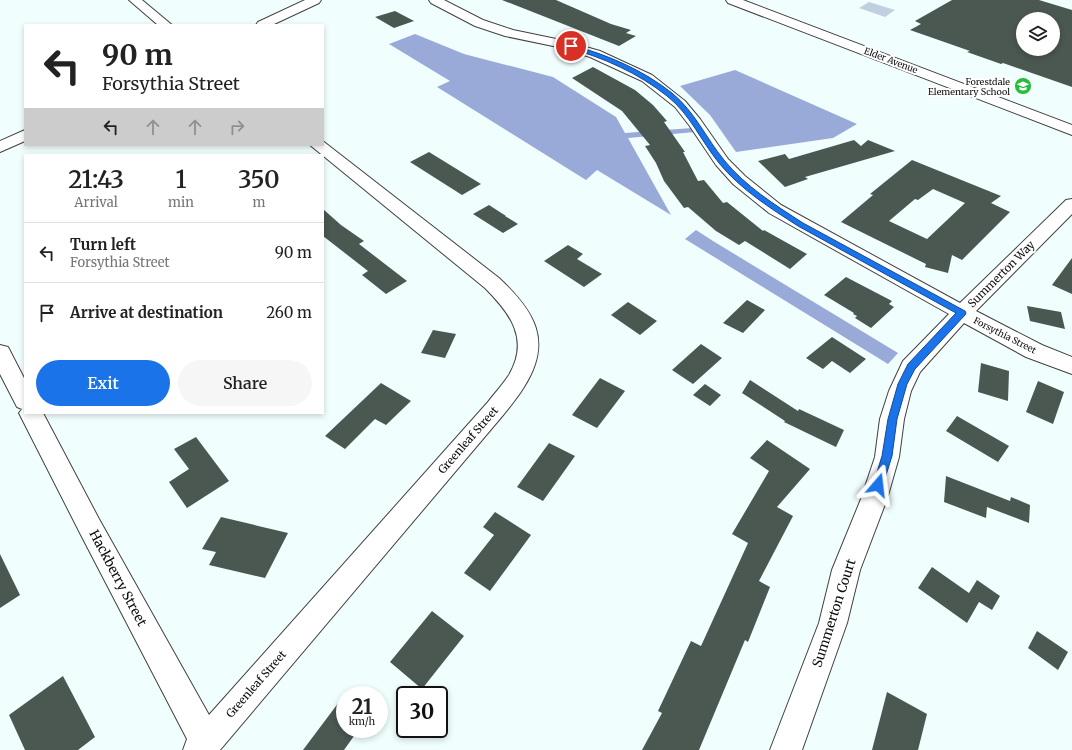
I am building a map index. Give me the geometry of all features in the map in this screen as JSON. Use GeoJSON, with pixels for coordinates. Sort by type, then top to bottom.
{"type":"FeatureCollection","features":[{"type":"Feature","properties":{"kind":"street"},"geometry":{"type":"LineString","coordinates":[[135,0],[165,24]]}},
{"type":"Feature","properties":{"kind":"street"},"geometry":{"type":"LineString","coordinates":[[264,24],[315,0]]}},
{"type":"Feature","properties":{"kind":"street","name":"Forsythia Street"},"geometry":{"type":"LineString","coordinates":[[435,0],[460,14],[493,28],[581,49],[610,60],[647,78],[680,104],[695,122],[722,162],[739,180],[763,200],[800,224],[962,313],[1034,351],[1072,366]]}},
{"type":"Feature","properties":{"kind":"street","name":"Elder Avenue"},"geometry":{"type":"LineString","coordinates":[[732,0],[1072,130]]}},
{"type":"Feature","properties":{"kind":"street"},"geometry":{"type":"LineString","coordinates":[[0,147],[24,135]]}},
{"type":"Feature","properties":{"kind":"street","name":"Greenleaf Street"},"geometry":{"type":"LineString","coordinates":[[202,746],[496,408],[521,375],[527,357],[529,338],[523,320],[515,307],[504,294],[319,146]]}},
{"type":"Feature","properties":{"kind":"street","name":"Summerton Way"},"geometry":{"type":"LineString","coordinates":[[874,499],[887,456],[892,419],[902,384],[911,367],[962,313],[1072,204]]}},
{"type":"Feature","properties":{"kind":"street"},"geometry":{"type":"LineString","coordinates":[[0,353],[24,399]]}},
{"type":"Feature","properties":{"kind":"street","name":"Hackberry Street"},"geometry":{"type":"LineString","coordinates":[[32,414],[202,746]]}},
{"type":"Feature","properties":{"kind":"street","name":"Summerton Court"},"geometry":{"type":"LineString","coordinates":[[786,750],[833,623],[846,570],[874,499]]}},
{"type":"Feature","properties":{"kind":"shaded area"},"geometry":{"type":"Polygon","coordinates":[[[869,2],[895,10],[885,17],[859,8],[869,2]]]}},
{"type":"Feature","properties":{"kind":"shaded area"},"geometry":{"type":"Polygon","coordinates":[[[415,34],[464,54],[553,77],[616,117],[625,133],[692,128],[695,132],[628,138],[671,215],[597,170],[586,180],[437,87],[450,81],[389,44],[415,34]]]}},
{"type":"Feature","properties":{"kind":"shaded area"},"geometry":{"type":"Polygon","coordinates":[[[735,70],[857,124],[833,138],[736,152],[710,115],[680,86],[735,70]]]}},
{"type":"Feature","properties":{"kind":"shaded area"},"geometry":{"type":"Polygon","coordinates":[[[696,230],[898,353],[888,364],[685,239],[696,230]]]}},
{"type":"Feature","properties":{"kind":"building"},"geometry":{"type":"Polygon","coordinates":[[[502,0],[556,0],[611,24],[631,30],[626,33],[636,36],[619,46],[502,0]]]}},
{"type":"Feature","properties":{"kind":"building"},"geometry":{"type":"Polygon","coordinates":[[[952,0],[1039,0],[1072,10],[1072,87],[1003,63],[1001,64],[967,52],[970,51],[910,30],[921,24],[915,21],[952,0]]]}},
{"type":"Feature","properties":{"kind":"building"},"geometry":{"type":"Polygon","coordinates":[[[395,11],[414,21],[394,28],[375,17],[395,11]]]}},
{"type":"Feature","properties":{"kind":"building"},"geometry":{"type":"Polygon","coordinates":[[[593,67],[635,90],[653,105],[667,121],[664,122],[685,152],[683,152],[698,181],[704,180],[723,203],[727,202],[763,231],[764,230],[807,254],[790,269],[745,241],[739,245],[716,231],[688,207],[684,208],[664,181],[656,163],[645,146],[650,145],[622,111],[572,78],[593,67]]]}},
{"type":"Feature","properties":{"kind":"building"},"geometry":{"type":"Polygon","coordinates":[[[854,140],[861,146],[868,140],[895,151],[805,177],[808,179],[785,187],[758,161],[785,154],[789,159],[854,140]]]}},
{"type":"Feature","properties":{"kind":"building"},"geometry":{"type":"Polygon","coordinates":[[[429,152],[481,184],[462,195],[410,162],[429,152]]]}},
{"type":"Feature","properties":{"kind":"building"},"geometry":{"type":"Polygon","coordinates":[[[912,160],[1001,196],[991,203],[1010,212],[962,260],[952,255],[948,273],[925,267],[926,264],[841,222],[873,195],[870,194],[912,160]],[[933,189],[918,200],[915,199],[889,221],[927,239],[965,203],[933,189]]]}},
{"type":"Feature","properties":{"kind":"building"},"geometry":{"type":"Polygon","coordinates":[[[489,205],[518,224],[503,233],[473,214],[489,205]]]}},
{"type":"Feature","properties":{"kind":"building"},"geometry":{"type":"Polygon","coordinates":[[[324,210],[341,225],[364,241],[359,244],[407,281],[386,294],[362,275],[368,271],[324,237],[324,210]]]}},
{"type":"Feature","properties":{"kind":"building"},"geometry":{"type":"Polygon","coordinates":[[[568,245],[583,254],[577,259],[602,274],[584,287],[544,261],[568,245]]]}},
{"type":"Feature","properties":{"kind":"building"},"geometry":{"type":"Polygon","coordinates":[[[1072,258],[1072,294],[1052,285],[1072,258]]]}},
{"type":"Feature","properties":{"kind":"building"},"geometry":{"type":"Polygon","coordinates":[[[846,277],[892,301],[889,304],[894,307],[871,328],[855,318],[857,316],[853,314],[854,313],[824,295],[846,277]]]}},
{"type":"Feature","properties":{"kind":"building"},"geometry":{"type":"Polygon","coordinates":[[[747,300],[765,310],[743,333],[723,323],[747,300]]]}},
{"type":"Feature","properties":{"kind":"building"},"geometry":{"type":"Polygon","coordinates":[[[628,302],[657,321],[640,335],[611,315],[628,302]]]}},
{"type":"Feature","properties":{"kind":"building"},"geometry":{"type":"Polygon","coordinates":[[[1027,306],[1061,312],[1065,329],[1030,321],[1027,306]]]}},
{"type":"Feature","properties":{"kind":"building"},"geometry":{"type":"Polygon","coordinates":[[[433,330],[456,334],[445,358],[421,353],[433,330]]]}},
{"type":"Feature","properties":{"kind":"building"},"geometry":{"type":"Polygon","coordinates":[[[832,337],[866,359],[850,373],[832,361],[823,369],[806,358],[832,337]]]}},
{"type":"Feature","properties":{"kind":"building"},"geometry":{"type":"Polygon","coordinates":[[[701,344],[722,358],[693,384],[672,370],[701,344]]]}},
{"type":"Feature","properties":{"kind":"building"},"geometry":{"type":"Polygon","coordinates":[[[981,363],[1009,371],[1008,401],[978,392],[981,363]]]}},
{"type":"Feature","properties":{"kind":"building"},"geometry":{"type":"Polygon","coordinates":[[[600,378],[625,391],[597,428],[572,415],[600,378]]]}},
{"type":"Feature","properties":{"kind":"building"},"geometry":{"type":"Polygon","coordinates":[[[750,380],[798,411],[799,409],[844,430],[836,447],[784,422],[785,421],[742,393],[750,380]]]}},
{"type":"Feature","properties":{"kind":"building"},"geometry":{"type":"Polygon","coordinates":[[[1038,381],[1064,392],[1053,424],[1026,412],[1038,381]]]}},
{"type":"Feature","properties":{"kind":"building"},"geometry":{"type":"Polygon","coordinates":[[[381,383],[411,401],[386,425],[375,419],[345,449],[325,436],[381,383]]]}},
{"type":"Feature","properties":{"kind":"building"},"geometry":{"type":"Polygon","coordinates":[[[705,384],[721,395],[710,406],[693,395],[705,384]]]}},
{"type":"Feature","properties":{"kind":"building"},"geometry":{"type":"Polygon","coordinates":[[[957,416],[1009,446],[998,462],[946,431],[957,416]]]}},
{"type":"Feature","properties":{"kind":"building"},"geometry":{"type":"Polygon","coordinates":[[[196,437],[229,481],[187,508],[169,482],[189,469],[174,449],[196,437]]]}},
{"type":"Feature","properties":{"kind":"building"},"geometry":{"type":"Polygon","coordinates":[[[767,440],[810,469],[777,507],[793,516],[759,581],[770,587],[748,642],[745,640],[699,750],[642,750],[662,713],[658,711],[691,641],[701,646],[748,543],[732,534],[769,471],[750,458],[767,440]]]}},
{"type":"Feature","properties":{"kind":"building"},"geometry":{"type":"Polygon","coordinates":[[[549,443],[575,456],[543,501],[517,487],[549,443]]]}},
{"type":"Feature","properties":{"kind":"building"},"geometry":{"type":"Polygon","coordinates":[[[946,476],[1010,501],[1011,497],[1030,505],[1029,523],[987,507],[986,518],[944,502],[946,476]]]}},
{"type":"Feature","properties":{"kind":"building"},"geometry":{"type":"Polygon","coordinates":[[[495,512],[531,535],[490,591],[464,573],[494,535],[483,527],[495,512]]]}},
{"type":"Feature","properties":{"kind":"building"},"geometry":{"type":"Polygon","coordinates":[[[221,517],[288,533],[265,578],[209,565],[216,552],[202,549],[221,517]]]}},
{"type":"Feature","properties":{"kind":"building"},"geometry":{"type":"Polygon","coordinates":[[[0,554],[20,595],[0,608],[0,554]]]}},
{"type":"Feature","properties":{"kind":"building"},"geometry":{"type":"Polygon","coordinates":[[[932,567],[969,593],[977,580],[1000,596],[992,610],[979,602],[967,623],[918,588],[932,567]]]}},
{"type":"Feature","properties":{"kind":"building"},"geometry":{"type":"Polygon","coordinates":[[[432,611],[464,636],[424,686],[418,686],[390,662],[432,611]]]}},
{"type":"Feature","properties":{"kind":"building"},"geometry":{"type":"Polygon","coordinates":[[[1037,631],[1068,652],[1058,670],[1028,648],[1037,631]]]}},
{"type":"Feature","properties":{"kind":"building"},"geometry":{"type":"Polygon","coordinates":[[[63,676],[95,737],[78,750],[25,750],[9,715],[63,676]]]}},
{"type":"Feature","properties":{"kind":"building"},"geometry":{"type":"Polygon","coordinates":[[[887,692],[927,714],[918,750],[872,750],[887,692]]]}},
{"type":"Feature","properties":{"kind":"building"},"geometry":{"type":"Polygon","coordinates":[[[336,706],[336,738],[353,738],[344,750],[303,750],[336,706]]]}},
{"type":"Feature","properties":{"kind":"place","name":"Forestdale Elementary School"},"geometry":{"type":"Point","coordinates":[1023,86]}},
{"type":"Feature","properties":{"kind":"route"},"geometry":{"type":"LineString","coordinates":[[571,46],[595,54],[635,71],[660,87],[680,104],[695,122],[711,148],[722,162],[739,180],[775,209],[962,313],[911,367],[902,384],[892,419],[887,456],[878,485]]}}]}
